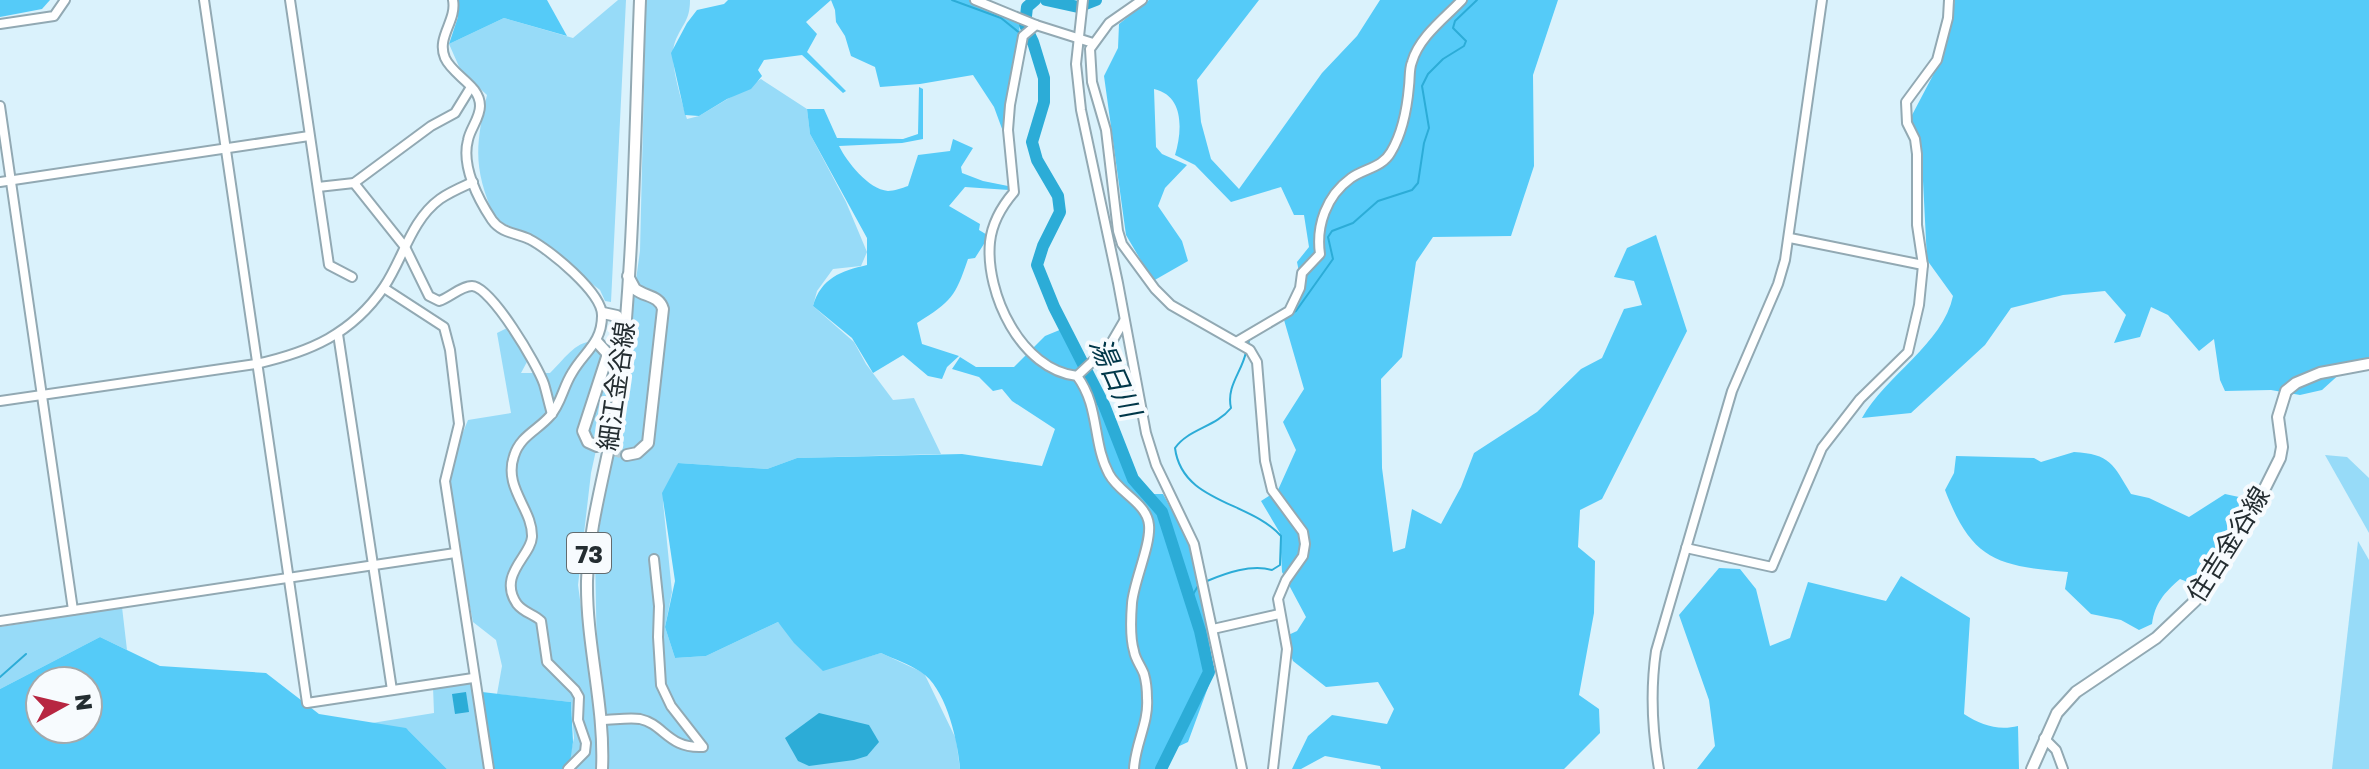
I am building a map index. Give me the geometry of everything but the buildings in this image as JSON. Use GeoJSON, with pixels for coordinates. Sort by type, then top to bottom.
{"type":"FeatureCollection","features":[{"type":"Feature","properties":{"kind":"main road","name":"細江金谷線"},"geometry":{"type":"LineString","coordinates":[[602,769],[602,720],[589,625],[587,582],[590,538],[619,398],[625,339],[640,0]]}},
{"type":"Feature","properties":{"kind":"main road"},"geometry":{"type":"LineString","coordinates":[[627,455],[637,453],[648,443],[663,309],[656,297],[641,294],[635,289],[628,274]]}},
{"type":"Feature","properties":{"kind":"main road"},"geometry":{"type":"LineString","coordinates":[[603,313],[615,311],[627,294]]}},
{"type":"Feature","properties":{"kind":"main road"},"geometry":{"type":"LineString","coordinates":[[626,315],[630,302],[641,294]]}},
{"type":"Feature","properties":{"kind":"main road"},"geometry":{"type":"LineString","coordinates":[[603,313],[617,316],[625,339]]}},
{"type":"Feature","properties":{"kind":"main road"},"geometry":{"type":"LineString","coordinates":[[597,342],[607,357],[583,431],[588,442],[597,446]]}},
{"type":"Feature","properties":{"kind":"main road","name":"住吉金谷線"},"geometry":{"type":"LineString","coordinates":[[2032,769],[2057,713],[2076,692],[2156,638],[2212,580],[2280,458],[2282,447],[2278,417],[2286,391],[2320,373],[2369,364]]}},
{"type":"Feature","properties":{"kind":"street"},"geometry":{"type":"LineString","coordinates":[[0,24],[54,16],[65,0]]}},
{"type":"Feature","properties":{"kind":"street"},"geometry":{"type":"LineString","coordinates":[[204,0],[307,703],[473,678]]}},
{"type":"Feature","properties":{"kind":"street"},"geometry":{"type":"LineString","coordinates":[[290,0],[329,265],[352,277]]}},
{"type":"Feature","properties":{"kind":"street"},"geometry":{"type":"LineString","coordinates":[[453,0],[454,15],[443,43],[445,58],[477,94],[480,105],[466,144],[473,182],[494,223],[543,248],[582,282],[600,302],[603,313],[597,342],[572,373],[552,414],[528,433],[513,458],[511,468],[515,491],[530,526],[532,539],[516,564],[512,577],[515,599],[523,611],[541,621],[547,662],[579,697],[579,729],[586,743],[585,752],[568,769]]}},
{"type":"Feature","properties":{"kind":"street"},"geometry":{"type":"LineString","coordinates":[[975,0],[1077,40],[1093,43]]}},
{"type":"Feature","properties":{"kind":"street"},"geometry":{"type":"LineString","coordinates":[[1083,0],[1076,64],[1081,110],[1146,433],[1156,465],[1194,544],[1242,769]]}},
{"type":"Feature","properties":{"kind":"street"},"geometry":{"type":"LineString","coordinates":[[1142,0],[1109,23],[1093,43],[1090,63],[1092,82],[1106,130],[1118,231],[1122,244],[1155,289],[1171,305],[1250,350],[1257,362],[1265,461],[1272,490],[1303,532],[1303,556],[1278,599],[1287,649],[1273,769]]}},
{"type":"Feature","properties":{"kind":"street"},"geometry":{"type":"LineString","coordinates":[[1238,341],[1289,311],[1300,288],[1302,273],[1320,254],[1317,233],[1321,219],[1340,188],[1352,177],[1384,162],[1391,152],[1407,109],[1411,63],[1420,45],[1462,0]]}},
{"type":"Feature","properties":{"kind":"street"},"geometry":{"type":"LineString","coordinates":[[1659,769],[1651,684],[1656,651],[1732,391],[1778,284],[1790,238],[1822,0]]}},
{"type":"Feature","properties":{"kind":"street"},"geometry":{"type":"LineString","coordinates":[[1686,548],[1772,567],[1822,448],[1860,399],[1908,352],[1919,305],[1923,265],[1917,225],[1917,154],[1905,111],[1906,102],[1937,60],[1948,18],[1949,0]]}},
{"type":"Feature","properties":{"kind":"street"},"geometry":{"type":"LineString","coordinates":[[1036,25],[1023,36],[1010,105],[1008,130],[1014,192],[998,215],[993,229],[990,257],[1000,304],[1012,329],[1035,358],[1068,375],[1077,376],[1110,345],[1124,321]]}},
{"type":"Feature","properties":{"kind":"street"},"geometry":{"type":"LineString","coordinates":[[318,187],[354,183],[431,126],[455,113],[471,87]]}},
{"type":"Feature","properties":{"kind":"street"},"geometry":{"type":"LineString","coordinates":[[0,106],[73,610]]}},
{"type":"Feature","properties":{"kind":"street"},"geometry":{"type":"LineString","coordinates":[[0,182],[309,136]]}},
{"type":"Feature","properties":{"kind":"street"},"geometry":{"type":"LineString","coordinates":[[0,401],[256,364],[317,347],[366,310],[384,288],[422,218],[439,200],[473,182]]}},
{"type":"Feature","properties":{"kind":"street"},"geometry":{"type":"LineString","coordinates":[[354,183],[405,247],[429,296],[439,301],[469,286],[475,286],[490,296],[508,320],[544,382],[552,414]]}},
{"type":"Feature","properties":{"kind":"street"},"geometry":{"type":"LineString","coordinates":[[1790,238],[1923,265]]}},
{"type":"Feature","properties":{"kind":"street"},"geometry":{"type":"LineString","coordinates":[[384,288],[444,327],[450,350],[459,424],[445,481],[489,769]]}},
{"type":"Feature","properties":{"kind":"street"},"geometry":{"type":"LineString","coordinates":[[338,334],[392,690]]}},
{"type":"Feature","properties":{"kind":"street"},"geometry":{"type":"LineString","coordinates":[[1077,376],[1089,396],[1108,474],[1118,488],[1145,511],[1150,527],[1132,603],[1133,651],[1144,674],[1147,699],[1144,730],[1135,755],[1134,769]]}},
{"type":"Feature","properties":{"kind":"street"},"geometry":{"type":"LineString","coordinates":[[0,621],[455,553]]}},
{"type":"Feature","properties":{"kind":"street"},"geometry":{"type":"LineString","coordinates":[[602,720],[642,719],[675,742],[703,747],[671,706],[661,685],[654,559]]}},
{"type":"Feature","properties":{"kind":"street"},"geometry":{"type":"LineString","coordinates":[[1213,629],[1279,614]]}},
{"type":"Feature","properties":{"kind":"street"},"geometry":{"type":"LineString","coordinates":[[2044,738],[2056,750],[2063,769]]}},
{"type":"Feature","properties":{"kind":"shaded area"},"geometry":{"type":"Polygon","coordinates":[[[0,0],[50,0],[42,9],[0,17],[0,0]]]}},
{"type":"Feature","properties":{"kind":"shaded area"},"geometry":{"type":"Polygon","coordinates":[[[458,0],[547,0],[567,36],[504,18],[449,44],[458,17],[458,0]]]}},
{"type":"Feature","properties":{"kind":"shaded area"},"geometry":{"type":"Polygon","coordinates":[[[618,0],[626,0],[611,302],[605,301],[600,290],[525,233],[496,220],[483,187],[478,158],[487,95],[461,71],[449,44],[504,18],[573,38],[618,0]]]}},
{"type":"Feature","properties":{"kind":"shaded area"},"geometry":{"type":"Polygon","coordinates":[[[646,0],[690,0],[687,18],[673,50],[676,80],[687,119],[699,116],[761,79],[807,109],[810,134],[846,202],[867,252],[861,266],[833,269],[817,291],[813,306],[854,342],[893,400],[914,398],[941,454],[797,458],[767,469],[678,463],[663,502],[672,592],[665,627],[675,658],[706,656],[778,622],[823,670],[881,653],[924,673],[956,739],[960,769],[609,769],[597,661],[595,553],[640,251],[646,0]]]}},
{"type":"Feature","properties":{"kind":"shaded area"},"geometry":{"type":"Polygon","coordinates":[[[728,0],[831,0],[806,22],[817,34],[807,52],[846,91],[843,93],[802,55],[764,60],[758,70],[762,76],[751,89],[699,116],[685,115],[671,53],[697,10],[724,4],[728,0]]]}},
{"type":"Feature","properties":{"kind":"shaded area"},"geometry":{"type":"Polygon","coordinates":[[[831,0],[972,0],[991,6],[1019,24],[1021,47],[1005,137],[994,107],[973,75],[880,87],[875,67],[851,56],[845,36],[836,22],[831,0]]]}},
{"type":"Feature","properties":{"kind":"shaded area"},"geometry":{"type":"Polygon","coordinates":[[[1149,0],[1259,0],[1197,80],[1201,122],[1211,159],[1239,189],[1322,73],[1357,36],[1380,0],[1558,0],[1533,75],[1534,166],[1511,236],[1433,237],[1416,262],[1402,357],[1381,379],[1382,468],[1393,552],[1405,548],[1412,509],[1441,524],[1461,487],[1474,453],[1537,412],[1581,369],[1602,358],[1624,309],[1642,305],[1634,281],[1614,277],[1627,248],[1656,235],[1687,331],[1602,499],[1580,510],[1578,547],[1595,561],[1594,613],[1579,695],[1599,709],[1600,733],[1564,769],[1381,769],[1380,766],[1325,756],[1301,769],[1292,769],[1308,736],[1332,715],[1387,724],[1394,709],[1378,682],[1326,687],[1293,661],[1284,637],[1297,631],[1306,617],[1282,572],[1280,533],[1261,501],[1278,490],[1296,450],[1283,422],[1304,389],[1282,313],[1301,282],[1297,262],[1309,247],[1304,215],[1294,215],[1281,187],[1231,202],[1195,165],[1175,155],[1179,116],[1171,99],[1154,89],[1156,147],[1162,154],[1187,165],[1165,188],[1158,206],[1182,241],[1188,261],[1153,281],[1126,235],[1104,76],[1118,48],[1119,24],[1149,0]]]}},
{"type":"Feature","properties":{"kind":"shaded area"},"geometry":{"type":"Polygon","coordinates":[[[1955,0],[2369,0],[2369,362],[2343,371],[2322,390],[2300,395],[2271,390],[2225,391],[2220,380],[2214,339],[2199,351],[2168,315],[2151,307],[2140,337],[2114,343],[2126,315],[2105,291],[2063,295],[2011,308],[1985,345],[1911,413],[1862,418],[1938,329],[1953,296],[1927,260],[1922,161],[1911,117],[1941,60],[1955,0]]]}},
{"type":"Feature","properties":{"kind":"shaded area"},"geometry":{"type":"Polygon","coordinates":[[[919,87],[923,89],[923,139],[839,146],[847,160],[866,180],[890,191],[908,186],[918,155],[950,151],[953,139],[973,148],[961,167],[962,173],[1008,186],[1009,190],[965,187],[949,206],[980,224],[979,230],[989,236],[975,258],[968,259],[951,297],[917,323],[922,344],[959,356],[947,367],[942,379],[928,376],[903,355],[873,373],[852,338],[813,306],[821,289],[833,277],[867,265],[867,238],[810,134],[807,109],[824,109],[837,138],[903,139],[918,134],[919,87]]]}},
{"type":"Feature","properties":{"kind":"shaded area"},"geometry":{"type":"Polygon","coordinates":[[[511,326],[528,360],[521,373],[550,373],[576,347],[590,341],[610,342],[609,391],[591,473],[578,585],[591,680],[597,758],[595,769],[567,769],[574,738],[571,702],[497,694],[502,666],[496,640],[473,622],[457,539],[449,466],[468,420],[511,413],[497,333],[511,326]]]}},
{"type":"Feature","properties":{"kind":"shaded area"},"geometry":{"type":"Polygon","coordinates":[[[1062,329],[1138,486],[1153,494],[1163,494],[1188,539],[1214,671],[1188,742],[1173,749],[1166,769],[960,769],[957,744],[944,702],[921,672],[881,653],[823,671],[794,643],[778,622],[706,656],[675,658],[665,627],[675,581],[662,493],[678,463],[767,469],[797,458],[962,454],[1042,466],[1055,429],[1012,401],[1002,389],[993,391],[979,377],[952,369],[960,357],[976,367],[1014,367],[1045,336],[1062,329]]]}},
{"type":"Feature","properties":{"kind":"shaded area"},"geometry":{"type":"Polygon","coordinates":[[[2074,452],[2103,458],[2115,468],[2131,494],[2149,498],[2189,517],[2225,494],[2239,497],[2249,506],[2205,589],[2180,579],[2161,599],[2152,624],[2139,630],[2121,620],[2091,614],[2065,589],[2068,572],[2005,562],[1990,555],[1965,532],[1945,490],[1954,473],[1956,456],[2034,458],[2041,462],[2074,452]]]}},
{"type":"Feature","properties":{"kind":"shaded area"},"geometry":{"type":"Polygon","coordinates":[[[2325,455],[2347,457],[2369,478],[2369,533],[2325,455]]]}},
{"type":"Feature","properties":{"kind":"shaded area"},"geometry":{"type":"Polygon","coordinates":[[[2358,541],[2369,560],[2369,769],[2332,769],[2358,541]]]}},
{"type":"Feature","properties":{"kind":"shaded area"},"geometry":{"type":"Polygon","coordinates":[[[1719,568],[1740,569],[1756,589],[1770,646],[1790,638],[1808,582],[1886,601],[1901,576],[1970,618],[1964,714],[1990,726],[2018,726],[2019,769],[1697,769],[1715,746],[1709,700],[1679,615],[1719,568]]]}},
{"type":"Feature","properties":{"kind":"shaded area"},"geometry":{"type":"Polygon","coordinates":[[[122,607],[127,650],[100,637],[46,665],[24,665],[24,677],[0,689],[0,627],[122,607]]]}},
{"type":"Feature","properties":{"kind":"shaded area"},"geometry":{"type":"Polygon","coordinates":[[[100,637],[160,666],[266,673],[319,714],[406,728],[447,769],[0,769],[0,689],[24,677],[24,745],[104,745],[104,665],[46,665],[100,637]]]}},
{"type":"Feature","properties":{"kind":"shaded area"},"geometry":{"type":"Polygon","coordinates":[[[470,682],[491,769],[447,769],[408,730],[372,723],[434,713],[433,687],[470,682]]]}},
{"type":"Feature","properties":{"kind":"shaded area"},"geometry":{"type":"Polygon","coordinates":[[[466,692],[469,712],[455,714],[452,694],[466,692]]]}},
{"type":"Feature","properties":{"kind":"shaded area"},"geometry":{"type":"Polygon","coordinates":[[[482,692],[571,702],[573,742],[569,769],[492,769],[482,692]]]}},
{"type":"Feature","properties":{"kind":"shaded area"},"geometry":{"type":"Polygon","coordinates":[[[819,713],[869,725],[879,742],[867,756],[854,760],[809,766],[798,761],[785,738],[819,713]]]}},
{"type":"Feature","properties":{"kind":"waterway"},"geometry":{"type":"LineString","coordinates":[[952,0],[1001,18],[1021,34]]}},
{"type":"Feature","properties":{"kind":"waterway","name":"湯日川"},"geometry":{"type":"LineString","coordinates":[[1035,0],[1027,7],[1025,25],[1044,78],[1044,102],[1032,142],[1037,160],[1058,196],[1060,212],[1037,265],[1054,307],[1104,405],[1133,479],[1162,512],[1200,631],[1209,672],[1161,769]]}},
{"type":"Feature","properties":{"kind":"waterway","name":"湯日川"},"geometry":{"type":"LineString","coordinates":[[1046,0],[1078,7],[1096,0]]}},
{"type":"Feature","properties":{"kind":"waterway"},"geometry":{"type":"LineString","coordinates":[[1248,346],[1249,339],[1296,311],[1333,259],[1328,237],[1332,231],[1353,223],[1378,201],[1412,190],[1418,183],[1429,128],[1422,86],[1428,74],[1443,59],[1464,46],[1466,41],[1453,28],[1455,21],[1477,0]]}},
{"type":"Feature","properties":{"kind":"waterway"},"geometry":{"type":"LineString","coordinates":[[1025,40],[1028,44],[1033,42]]}},
{"type":"Feature","properties":{"kind":"waterway"},"geometry":{"type":"LineString","coordinates":[[1207,581],[1239,570],[1272,570],[1280,565],[1281,536],[1268,524],[1203,491],[1180,466],[1175,448],[1187,436],[1218,420],[1231,408],[1232,386],[1246,352]]}},
{"type":"Feature","properties":{"kind":"waterway","name":"湯日川"},"geometry":{"type":"LineString","coordinates":[[1198,586],[1192,596],[1200,631]]}},
{"type":"Feature","properties":{"kind":"waterway"},"geometry":{"type":"LineString","coordinates":[[0,677],[26,654]]}},
{"type":"Feature","properties":{"kind":"tunnel"},"geometry":{"type":"LineString","coordinates":[[597,446],[627,455]]}}]}
